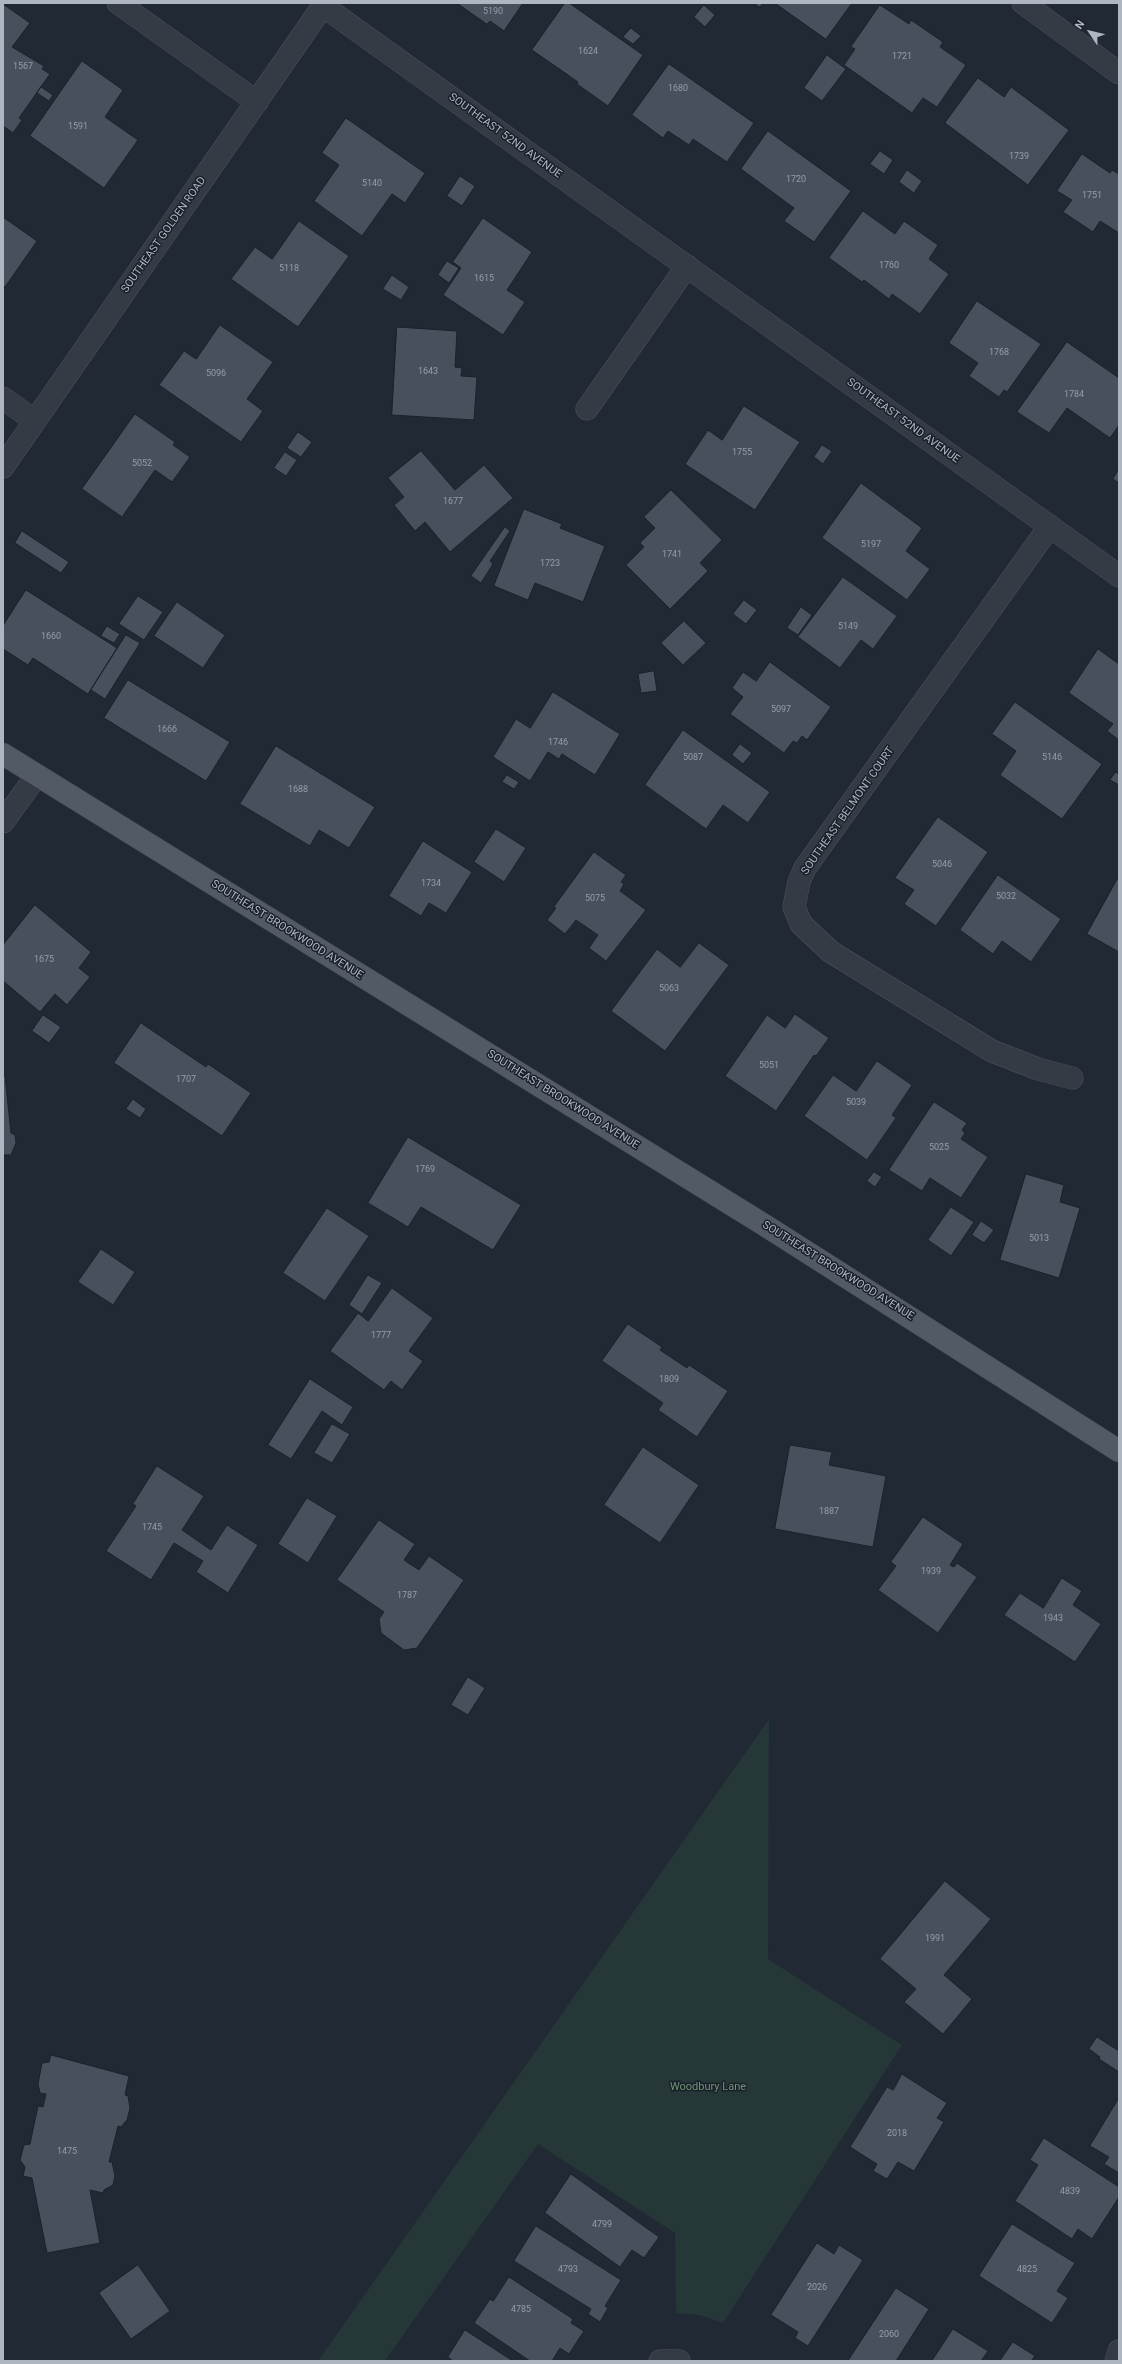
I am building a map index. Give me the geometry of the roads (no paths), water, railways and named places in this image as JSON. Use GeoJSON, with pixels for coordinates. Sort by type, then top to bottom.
{"type":"FeatureCollection","features":[{"type":"Feature","properties":{"kind":"main road","name":"SOUTHEAST BROOKWOOD AVENUE"},"geometry":{"type":"LineString","coordinates":[[3,754],[766,1226],[1119,1451]]}},
{"type":"Feature","properties":{"kind":"street"},"geometry":{"type":"LineString","coordinates":[[118,3],[257,102]]}},
{"type":"Feature","properties":{"kind":"street"},"geometry":{"type":"LineString","coordinates":[[1023,3],[1119,73]]}},
{"type":"Feature","properties":{"kind":"street","name":"SOUTHEAST GOLDEN ROAD"},"geometry":{"type":"LineString","coordinates":[[3,467],[324,4]]}},
{"type":"Feature","properties":{"kind":"street","name":"SOUTHEAST 52ND AVENUE"},"geometry":{"type":"LineString","coordinates":[[324,4],[1119,576]]}},
{"type":"Feature","properties":{"kind":"street"},"geometry":{"type":"LineString","coordinates":[[586,409],[687,266]]}},
{"type":"Feature","properties":{"kind":"street"},"geometry":{"type":"LineString","coordinates":[[3,398],[35,421]]}},
{"type":"Feature","properties":{"kind":"street","name":"SOUTHEAST BELMONT COURT"},"geometry":{"type":"LineString","coordinates":[[1050,526],[805,868],[799,882],[794,907],[801,924],[831,952],[992,1051],[1038,1069],[1072,1078]]}},
{"type":"Feature","properties":{"kind":"street"},"geometry":{"type":"LineString","coordinates":[[3,822],[37,775]]}},
{"type":"Feature","properties":{"kind":"street"},"geometry":{"type":"LineString","coordinates":[[1116,2361],[1119,2351]]}},
{"type":"Feature","properties":{"kind":"park label","name":"Woodbury Lane"},"geometry":{"type":"Point","coordinates":[708,2087]}}]}
